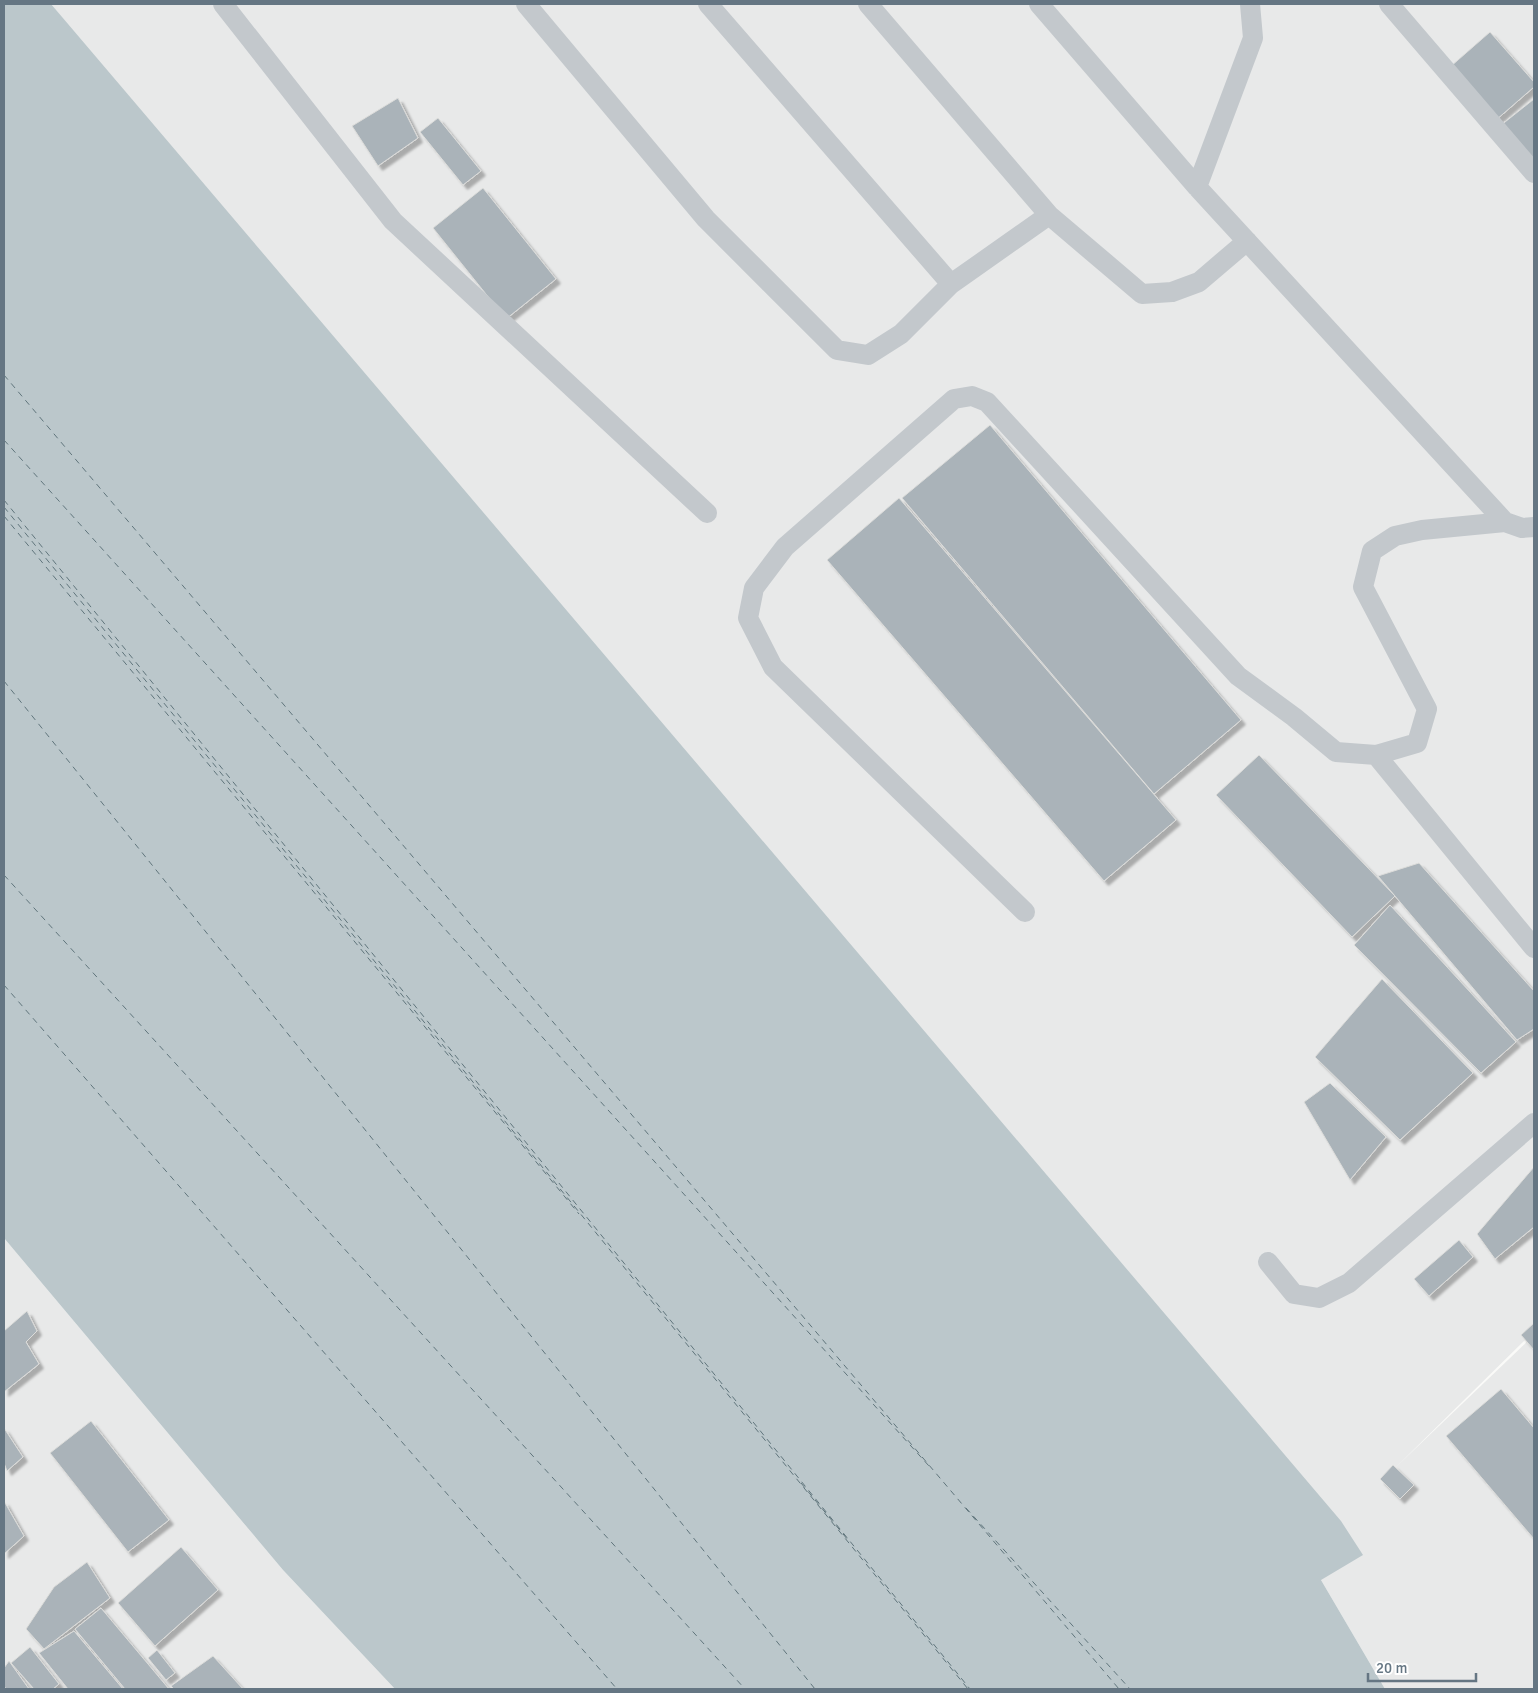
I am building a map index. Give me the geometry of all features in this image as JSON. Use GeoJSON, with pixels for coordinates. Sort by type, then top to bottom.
{"type":"FeatureCollection","features":[{"type":"Feature","properties":{"kind":"lane"},"geometry":{"type":"LineString","coordinates":[[223,4],[393,221],[707,513]]}},
{"type":"Feature","properties":{"kind":"lane"},"geometry":{"type":"LineString","coordinates":[[526,4],[706,218],[837,350],[868,355],[901,334],[951,284],[1050,215]]}},
{"type":"Feature","properties":{"kind":"lane"},"geometry":{"type":"LineString","coordinates":[[708,4],[951,284]]}},
{"type":"Feature","properties":{"kind":"lane"},"geometry":{"type":"LineString","coordinates":[[868,4],[1050,215],[1142,294],[1172,292],[1199,282],[1247,240]]}},
{"type":"Feature","properties":{"kind":"lane"},"geometry":{"type":"LineString","coordinates":[[1039,4],[1197,187],[1504,522]]}},
{"type":"Feature","properties":{"kind":"lane"},"geometry":{"type":"LineString","coordinates":[[1197,187],[1253,38],[1250,4]]}},
{"type":"Feature","properties":{"kind":"lane"},"geometry":{"type":"LineString","coordinates":[[1389,4],[1534,173]]}},
{"type":"Feature","properties":{"kind":"lane"},"geometry":{"type":"LineString","coordinates":[[1025,912],[773,667],[748,618],[754,588],[784,547],[954,399],[972,396],[987,402],[1238,676],[1294,717],[1336,752],[1376,755],[1417,742],[1427,709],[1363,587],[1372,551],[1395,536],[1422,530],[1504,522],[1522,528],[1534,527]]}},
{"type":"Feature","properties":{"kind":"lane"},"geometry":{"type":"LineString","coordinates":[[1376,755],[1534,948]]}},
{"type":"Feature","properties":{"kind":"lane"},"geometry":{"type":"LineString","coordinates":[[1268,1262],[1294,1294],[1319,1298],[1349,1283],[1534,1123]]}},
{"type":"Feature","properties":{"kind":"shaded area"},"geometry":{"type":"Polygon","coordinates":[[[4,4],[51,4],[1341,1521],[1363,1555],[1321,1580],[1385,1689],[395,1689],[283,1570],[4,1238],[4,4]]]}},
{"type":"Feature","properties":{"kind":"shaded area"},"geometry":{"type":"Polygon","coordinates":[[[51,4],[1534,4],[1534,1331],[1394,1469],[1534,1335],[1534,1689],[1385,1689],[1321,1580],[51,4]]]}},
{"type":"Feature","properties":{"kind":"shaded area"},"geometry":{"type":"Polygon","coordinates":[[[4,1238],[283,1570],[395,1689],[4,1689],[4,1238]]]}},
{"type":"Feature","properties":{"kind":"building"},"geometry":{"type":"Polygon","coordinates":[[[1490,32],[1534,82],[1534,87],[1496,120],[1450,67],[1490,32]]]}},
{"type":"Feature","properties":{"kind":"building"},"geometry":{"type":"Polygon","coordinates":[[[398,98],[418,138],[378,166],[352,126],[398,98]]]}},
{"type":"Feature","properties":{"kind":"building"},"geometry":{"type":"Polygon","coordinates":[[[1534,99],[1534,167],[1500,126],[1534,99]]]}},
{"type":"Feature","properties":{"kind":"building"},"geometry":{"type":"Polygon","coordinates":[[[438,118],[481,171],[463,185],[420,132],[438,118]]]}},
{"type":"Feature","properties":{"kind":"building"},"geometry":{"type":"Polygon","coordinates":[[[483,188],[556,279],[506,319],[433,228],[483,188]]]}},
{"type":"Feature","properties":{"kind":"building"},"geometry":{"type":"Polygon","coordinates":[[[990,425],[1241,720],[1154,794],[902,498],[990,425]]]}},
{"type":"Feature","properties":{"kind":"building"},"geometry":{"type":"Polygon","coordinates":[[[899,498],[1176,820],[1104,881],[827,560],[899,498]]]}},
{"type":"Feature","properties":{"kind":"building"},"geometry":{"type":"Polygon","coordinates":[[[1259,755],[1395,896],[1352,937],[1216,795],[1259,755]]]}},
{"type":"Feature","properties":{"kind":"building"},"geometry":{"type":"Polygon","coordinates":[[[1419,863],[1534,991],[1534,1029],[1517,1040],[1378,876],[1419,863]]]}},
{"type":"Feature","properties":{"kind":"building"},"geometry":{"type":"Polygon","coordinates":[[[1390,905],[1516,1042],[1481,1073],[1354,945],[1390,905]]]}},
{"type":"Feature","properties":{"kind":"building"},"geometry":{"type":"Polygon","coordinates":[[[1382,979],[1473,1073],[1400,1140],[1315,1057],[1382,979]]]}},
{"type":"Feature","properties":{"kind":"building"},"geometry":{"type":"Polygon","coordinates":[[[1330,1083],[1386,1137],[1350,1180],[1304,1102],[1330,1083]]]}},
{"type":"Feature","properties":{"kind":"building"},"geometry":{"type":"Polygon","coordinates":[[[1534,1167],[1534,1227],[1495,1259],[1477,1234],[1534,1167]]]}},
{"type":"Feature","properties":{"kind":"building"},"geometry":{"type":"Polygon","coordinates":[[[1459,1240],[1473,1257],[1429,1296],[1414,1279],[1459,1240]]]}},
{"type":"Feature","properties":{"kind":"building"},"geometry":{"type":"Polygon","coordinates":[[[27,1311],[37,1331],[26,1342],[39,1364],[4,1392],[4,1331],[27,1311]]]}},
{"type":"Feature","properties":{"kind":"building"},"geometry":{"type":"Polygon","coordinates":[[[1534,1323],[1534,1350],[1521,1335],[1534,1323]]]}},
{"type":"Feature","properties":{"kind":"building"},"geometry":{"type":"Polygon","coordinates":[[[1501,1389],[1534,1428],[1534,1539],[1446,1436],[1501,1389]]]}},
{"type":"Feature","properties":{"kind":"building"},"geometry":{"type":"Polygon","coordinates":[[[91,1421],[169,1520],[128,1552],[50,1453],[91,1421]]]}},
{"type":"Feature","properties":{"kind":"building"},"geometry":{"type":"Polygon","coordinates":[[[4,1428],[23,1457],[7,1471],[4,1463],[4,1428]]]}},
{"type":"Feature","properties":{"kind":"building"},"geometry":{"type":"Polygon","coordinates":[[[1393,1465],[1414,1485],[1400,1499],[1380,1479],[1393,1465]]]}},
{"type":"Feature","properties":{"kind":"building"},"geometry":{"type":"Polygon","coordinates":[[[4,1501],[24,1536],[4,1554],[4,1501]]]}},
{"type":"Feature","properties":{"kind":"building"},"geometry":{"type":"Polygon","coordinates":[[[181,1547],[218,1590],[155,1646],[118,1603],[181,1547]]]}},
{"type":"Feature","properties":{"kind":"building"},"geometry":{"type":"Polygon","coordinates":[[[87,1562],[110,1598],[44,1649],[26,1629],[54,1587],[87,1562]]]}},
{"type":"Feature","properties":{"kind":"building"},"geometry":{"type":"Polygon","coordinates":[[[101,1608],[169,1689],[125,1689],[75,1629],[101,1608]]]}},
{"type":"Feature","properties":{"kind":"building"},"geometry":{"type":"Polygon","coordinates":[[[74,1631],[123,1689],[68,1689],[39,1653],[74,1631]]]}},
{"type":"Feature","properties":{"kind":"building"},"geometry":{"type":"Polygon","coordinates":[[[30,1647],[59,1684],[53,1689],[34,1689],[11,1663],[30,1647]]]}},
{"type":"Feature","properties":{"kind":"building"},"geometry":{"type":"Polygon","coordinates":[[[157,1650],[175,1673],[166,1680],[148,1658],[157,1650]]]}},
{"type":"Feature","properties":{"kind":"building"},"geometry":{"type":"Polygon","coordinates":[[[213,1656],[243,1689],[174,1689],[171,1686],[213,1656]]]}},
{"type":"Feature","properties":{"kind":"building"},"geometry":{"type":"Polygon","coordinates":[[[9,1661],[29,1689],[6,1689],[4,1686],[4,1668],[9,1661]]]}},
{"type":"Feature","properties":{"kind":"ferry route"},"geometry":{"type":"LineString","coordinates":[[4,375],[1119,1689]]}},
{"type":"Feature","properties":{"kind":"ferry route"},"geometry":{"type":"LineString","coordinates":[[4,440],[929,1466]]}},
{"type":"Feature","properties":{"kind":"ferry route"},"geometry":{"type":"LineString","coordinates":[[4,500],[970,1689]]}},
{"type":"Feature","properties":{"kind":"ferry route"},"geometry":{"type":"LineString","coordinates":[[4,507],[968,1689]]}},
{"type":"Feature","properties":{"kind":"ferry route"},"geometry":{"type":"LineString","coordinates":[[4,516],[579,1214]]}},
{"type":"Feature","properties":{"kind":"ferry route"},"geometry":{"type":"LineString","coordinates":[[4,681],[815,1689]]}},
{"type":"Feature","properties":{"kind":"ferry route"},"geometry":{"type":"LineString","coordinates":[[4,875],[745,1689]]}},
{"type":"Feature","properties":{"kind":"ferry route"},"geometry":{"type":"LineString","coordinates":[[4,985],[617,1689]]}},
{"type":"Feature","properties":{"kind":"ferry route"},"geometry":{"type":"LineString","coordinates":[[801,1483],[848,1540]]}},
{"type":"Feature","properties":{"kind":"ferry route"},"geometry":{"type":"LineString","coordinates":[[966,1508],[1130,1689]]}}]}
